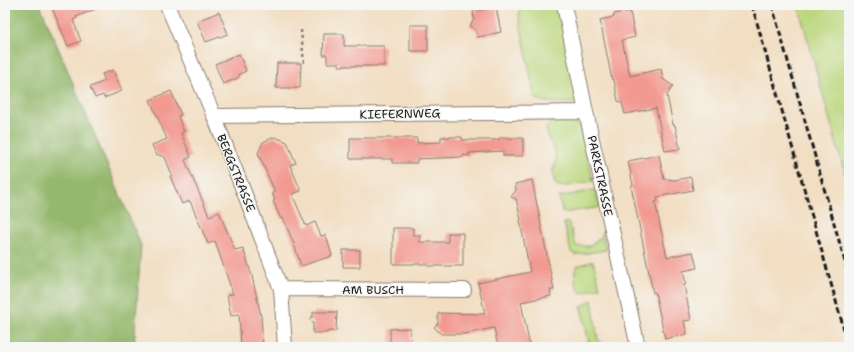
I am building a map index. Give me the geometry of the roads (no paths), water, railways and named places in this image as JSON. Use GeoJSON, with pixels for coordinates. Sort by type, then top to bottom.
{"type":"FeatureCollection","features":[{"type":"Feature","properties":{"kind":"street","name":"BERGSTRASSE"},"geometry":{"type":"LineString","coordinates":[[167,5],[214,116],[281,289],[285,347]]}},
{"type":"Feature","properties":{"kind":"street","name":"PARKSTRASSE"},"geometry":{"type":"LineString","coordinates":[[564,5],[638,347]]}},
{"type":"Feature","properties":{"kind":"street","name":"KIEFERNWEG"},"geometry":{"type":"LineString","coordinates":[[214,116],[586,112]]}},
{"type":"Feature","properties":{"kind":"street","name":"AM BUSCH"},"geometry":{"type":"LineString","coordinates":[[281,289],[464,290]]}},
{"type":"Feature","properties":{"kind":"railway"},"geometry":{"type":"LineString","coordinates":[[752,5],[849,347]]}},
{"type":"Feature","properties":{"kind":"railway"},"geometry":{"type":"LineString","coordinates":[[772,5],[849,276]]}}]}
